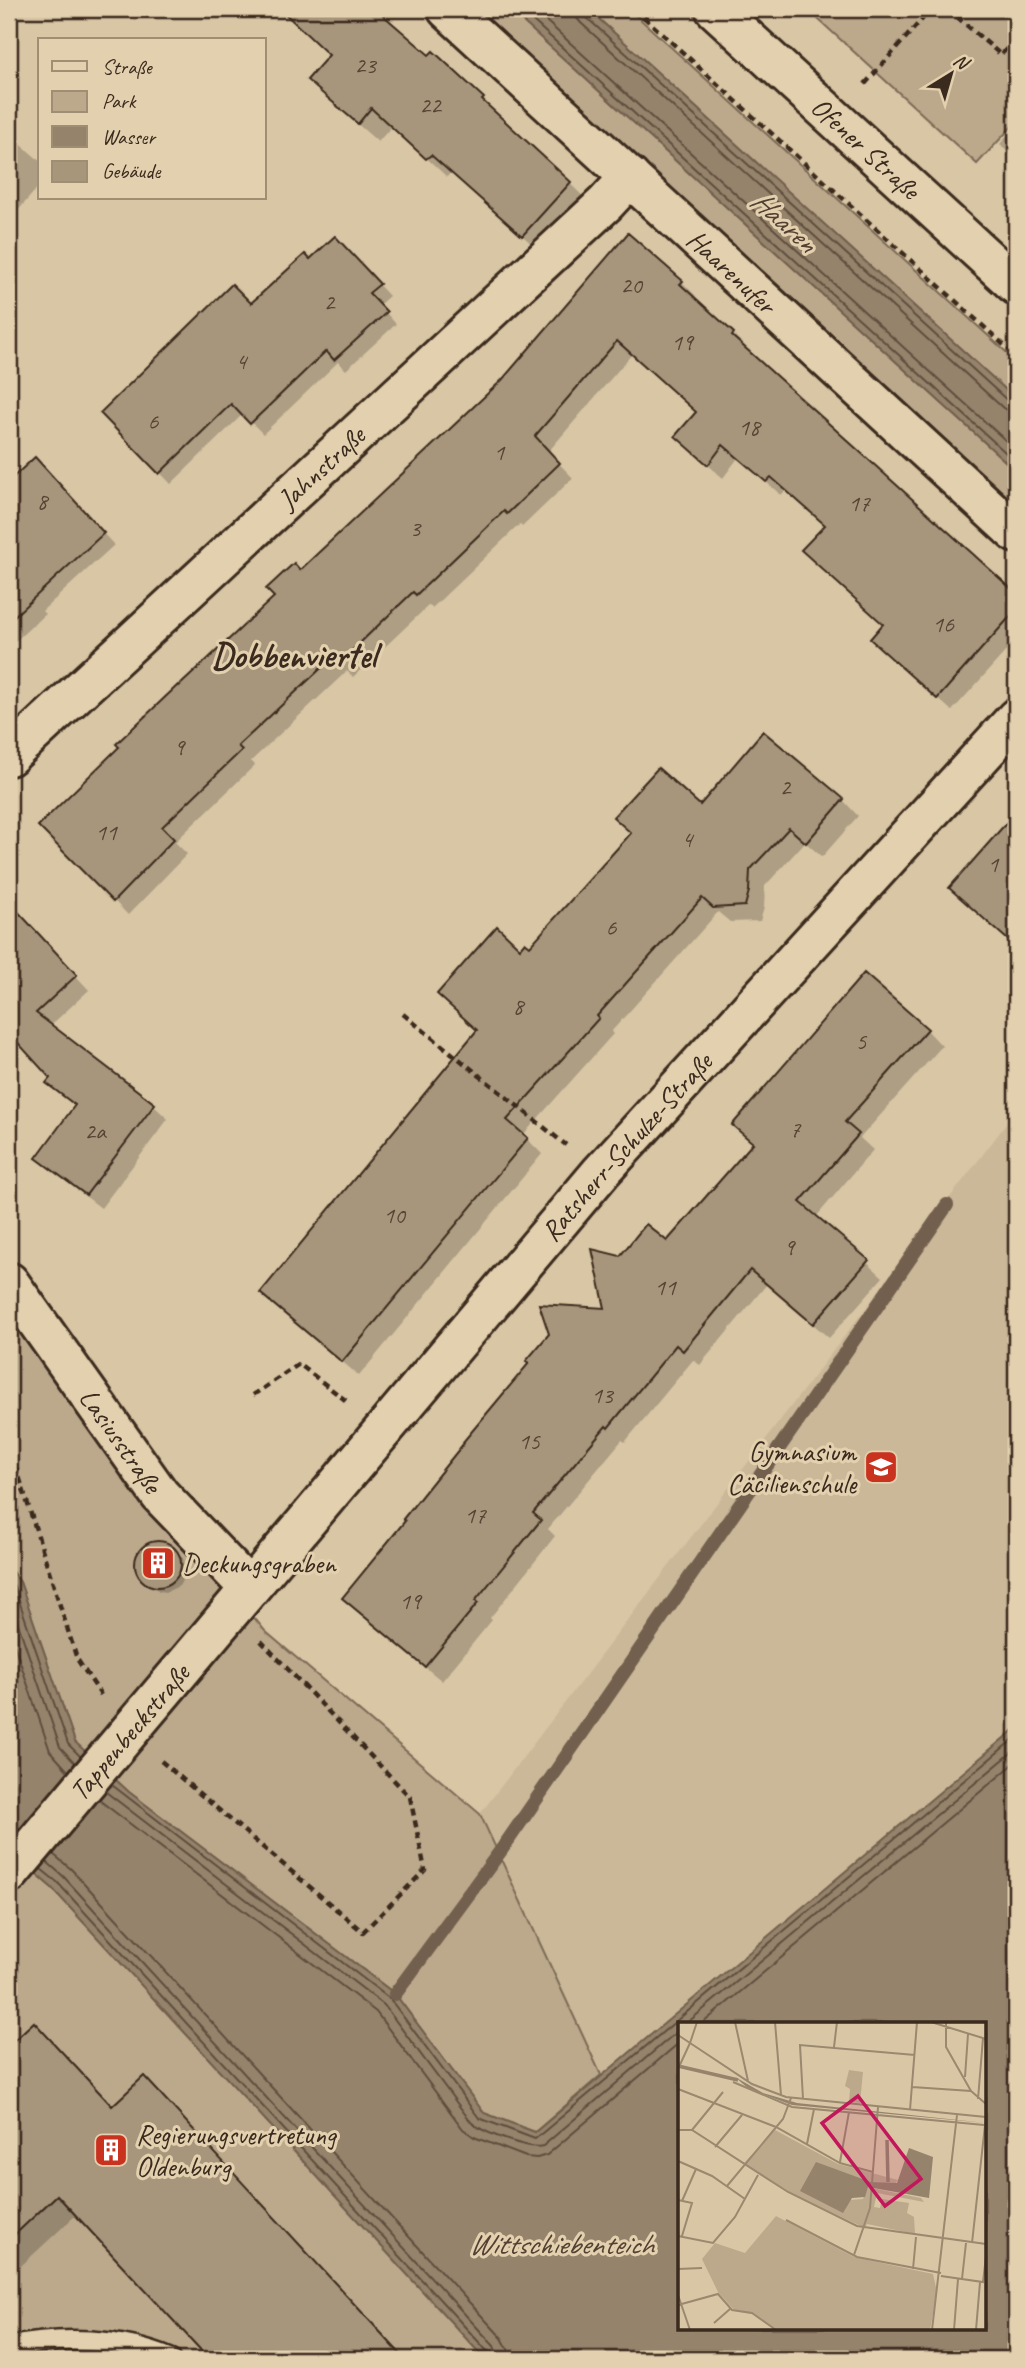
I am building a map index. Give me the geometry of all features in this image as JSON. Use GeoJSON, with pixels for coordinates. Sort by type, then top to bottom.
{"type":"FeatureCollection","features":[{"type":"Feature","properties":{"kind":"street","name":"Haarenufer"},"geometry":{"type":"LineString","coordinates":[[447,9],[1016,533]]}},
{"type":"Feature","properties":{"kind":"street","name":"Ofener Straße"},"geometry":{"type":"LineString","coordinates":[[715,9],[1016,285]]}},
{"type":"Feature","properties":{"kind":"street","name":"Jahnstraße"},"geometry":{"type":"LineString","coordinates":[[9,756],[606,203],[630,177]]}},
{"type":"Feature","properties":{"kind":"street","name":"Ratsherr-Schulze-Straße"},"geometry":{"type":"LineString","coordinates":[[239,1599],[601,1172],[1016,718]]}},
{"type":"Feature","properties":{"kind":"street","name":"Lasiusstraße"},"geometry":{"type":"LineString","coordinates":[[9,1282],[160,1495],[239,1599]]}},
{"type":"Feature","properties":{"kind":"street","name":"Tappenbeckstraße"},"geometry":{"type":"LineString","coordinates":[[9,1874],[239,1599]]}},
{"type":"Feature","properties":{"kind":"lane"},"geometry":{"type":"LineString","coordinates":[[9,2347],[35,2342],[86,2340],[136,2347],[171,2359]]}},
{"type":"Feature","properties":{"kind":"path"},"geometry":{"type":"LineString","coordinates":[[635,9],[1016,356]]}},
{"type":"Feature","properties":{"kind":"path"},"geometry":{"type":"LineString","coordinates":[[865,83],[931,9]]}},
{"type":"Feature","properties":{"kind":"path"},"geometry":{"type":"LineString","coordinates":[[948,9],[1001,55],[1016,38]]}},
{"type":"Feature","properties":{"kind":"path"},"geometry":{"type":"LineString","coordinates":[[403,1014],[601,1172]]}},
{"type":"Feature","properties":{"kind":"path"},"geometry":{"type":"LineString","coordinates":[[253,1395],[299,1364],[383,1428]]}},
{"type":"Feature","properties":{"kind":"path"},"geometry":{"type":"LineString","coordinates":[[9,1456],[17,1470],[77,1659],[128,1731],[363,1932],[425,1870],[410,1797],[239,1599]]}},
{"type":"Feature","properties":{"kind":"shaded area","name":"Gymnasium Cäcilienschule"},"geometry":{"type":"Polygon","coordinates":[[[1016,1111],[1016,1728],[601,2075],[480,1814],[1016,1111]]]}},
{"type":"Feature","properties":{"kind":"green space"},"geometry":{"type":"Polygon","coordinates":[[[466,9],[509,9],[1016,471],[1016,513],[466,9]]]}},
{"type":"Feature","properties":{"kind":"green space"},"geometry":{"type":"Polygon","coordinates":[[[588,9],[629,9],[1016,361],[1016,399],[588,9]]]}},
{"type":"Feature","properties":{"kind":"green space"},"geometry":{"type":"Polygon","coordinates":[[[807,9],[1016,9],[1016,122],[977,164],[807,9]]]}},
{"type":"Feature","properties":{"kind":"green space"},"geometry":{"type":"Polygon","coordinates":[[[9,1319],[265,1631],[480,1814],[601,2075],[535,2132],[484,2113],[395,1994],[129,1792],[75,1742],[20,1582],[9,1568],[9,1319]]]}},
{"type":"Feature","properties":{"kind":"green space"},"geometry":{"type":"Polygon","coordinates":[[[9,1851],[51,1887],[485,2359],[405,2359],[144,2077],[112,2106],[34,2022],[9,2045],[9,1851]]]}},
{"type":"Feature","properties":{"kind":"green space"},"geometry":{"type":"Polygon","coordinates":[[[57,2195],[209,2359],[9,2359],[9,2240],[57,2195]]]}},
{"type":"Feature","properties":{"kind":"water","name":"Haaren"},"geometry":{"type":"Polygon","coordinates":[[[509,9],[588,9],[1016,399],[1016,471],[509,9]]]}},
{"type":"Feature","properties":{"kind":"water","name":"Wittschiebenteich"},"geometry":{"type":"Polygon","coordinates":[[[9,1568],[20,1582],[75,1742],[129,1792],[395,1994],[484,2113],[535,2132],[1016,1728],[1016,2359],[485,2359],[51,1887],[9,1851],[9,1568]]]}},
{"type":"Feature","properties":{"kind":"building"},"geometry":{"type":"Polygon","coordinates":[[[280,9],[376,9],[429,55],[433,51],[571,182],[522,236],[431,155],[426,159],[371,108],[358,124],[307,80],[329,55],[280,9]]]}},
{"type":"Feature","properties":{"kind":"building"},"geometry":{"type":"Polygon","coordinates":[[[628,233],[683,281],[680,284],[734,333],[732,336],[1016,593],[1016,610],[937,699],[870,639],[883,624],[801,550],[825,525],[771,477],[766,482],[723,445],[708,465],[675,436],[696,412],[617,341],[535,436],[560,463],[507,514],[504,511],[416,595],[413,592],[338,664],[332,658],[238,746],[242,750],[162,827],[174,839],[113,902],[38,826],[119,747],[116,744],[274,597],[266,589],[294,563],[300,570],[502,380],[628,233]]]}},
{"type":"Feature","properties":{"kind":"building"},"geometry":{"type":"Polygon","coordinates":[[[335,236],[380,284],[369,293],[387,312],[334,360],[326,351],[250,424],[231,404],[159,474],[100,413],[232,284],[251,303],[305,254],[310,259],[335,236]]]}},
{"type":"Feature","properties":{"kind":"building"},"geometry":{"type":"Polygon","coordinates":[[[35,457],[104,533],[9,621],[9,481],[35,457]]]}},
{"type":"Feature","properties":{"kind":"building"},"geometry":{"type":"Polygon","coordinates":[[[763,731],[844,799],[806,843],[789,828],[750,870],[745,906],[713,908],[702,898],[507,1120],[528,1138],[342,1362],[260,1293],[477,1030],[437,994],[497,926],[520,948],[525,942],[530,946],[631,833],[613,817],[658,768],[700,805],[763,731]]]}},
{"type":"Feature","properties":{"kind":"building"},"geometry":{"type":"Polygon","coordinates":[[[1016,812],[1016,947],[949,888],[1016,812]]]}},
{"type":"Feature","properties":{"kind":"building"},"geometry":{"type":"Polygon","coordinates":[[[9,902],[77,975],[36,1013],[155,1104],[86,1195],[36,1158],[75,1105],[46,1083],[50,1078],[11,1035],[9,1038],[9,902]]]}},
{"type":"Feature","properties":{"kind":"building"},"geometry":{"type":"Polygon","coordinates":[[[864,973],[928,1029],[845,1122],[859,1134],[800,1202],[869,1260],[813,1324],[750,1270],[683,1351],[676,1345],[533,1513],[541,1520],[425,1667],[342,1598],[405,1521],[403,1519],[463,1442],[529,1363],[526,1361],[549,1334],[539,1304],[605,1308],[592,1249],[620,1256],[646,1224],[667,1241],[753,1143],[732,1125],[864,973]]]}},
{"type":"Feature","properties":{"kind":"building","name":"Deckungsgraben"},"geometry":{"type":"Polygon","coordinates":[[[158,1541],[174,1548],[181,1564],[174,1580],[158,1587],[142,1580],[135,1564],[142,1548],[158,1541]]]}},
{"type":"Feature","properties":{"kind":"building","name":"Regierungsvertretung Oldenburg"},"geometry":{"type":"Polygon","coordinates":[[[34,2022],[112,2106],[144,2076],[405,2359],[209,2359],[57,2195],[9,2240],[9,2045],[34,2022]]]}},
{"type":"Feature","properties":{"kind":"waterway"},"geometry":{"type":"LineString","coordinates":[[395,1994],[502,1849],[947,1205]]}},
{"type":"Feature","properties":{"kind":"place","name":"Gymnasium Cäcilienschule"},"geometry":{"type":"Point","coordinates":[881,1467]}},
{"type":"Feature","properties":{"kind":"place","name":"Deckungsgraben"},"geometry":{"type":"Point","coordinates":[158,1563]}},
{"type":"Feature","properties":{"kind":"place","name":"Regierungsvertretung Oldenburg"},"geometry":{"type":"Point","coordinates":[111,2150]}},
{"type":"Feature","properties":{"kind":"district","name":"Dobbenviertel"},"geometry":{"type":"Point","coordinates":[294,655]}}]}
